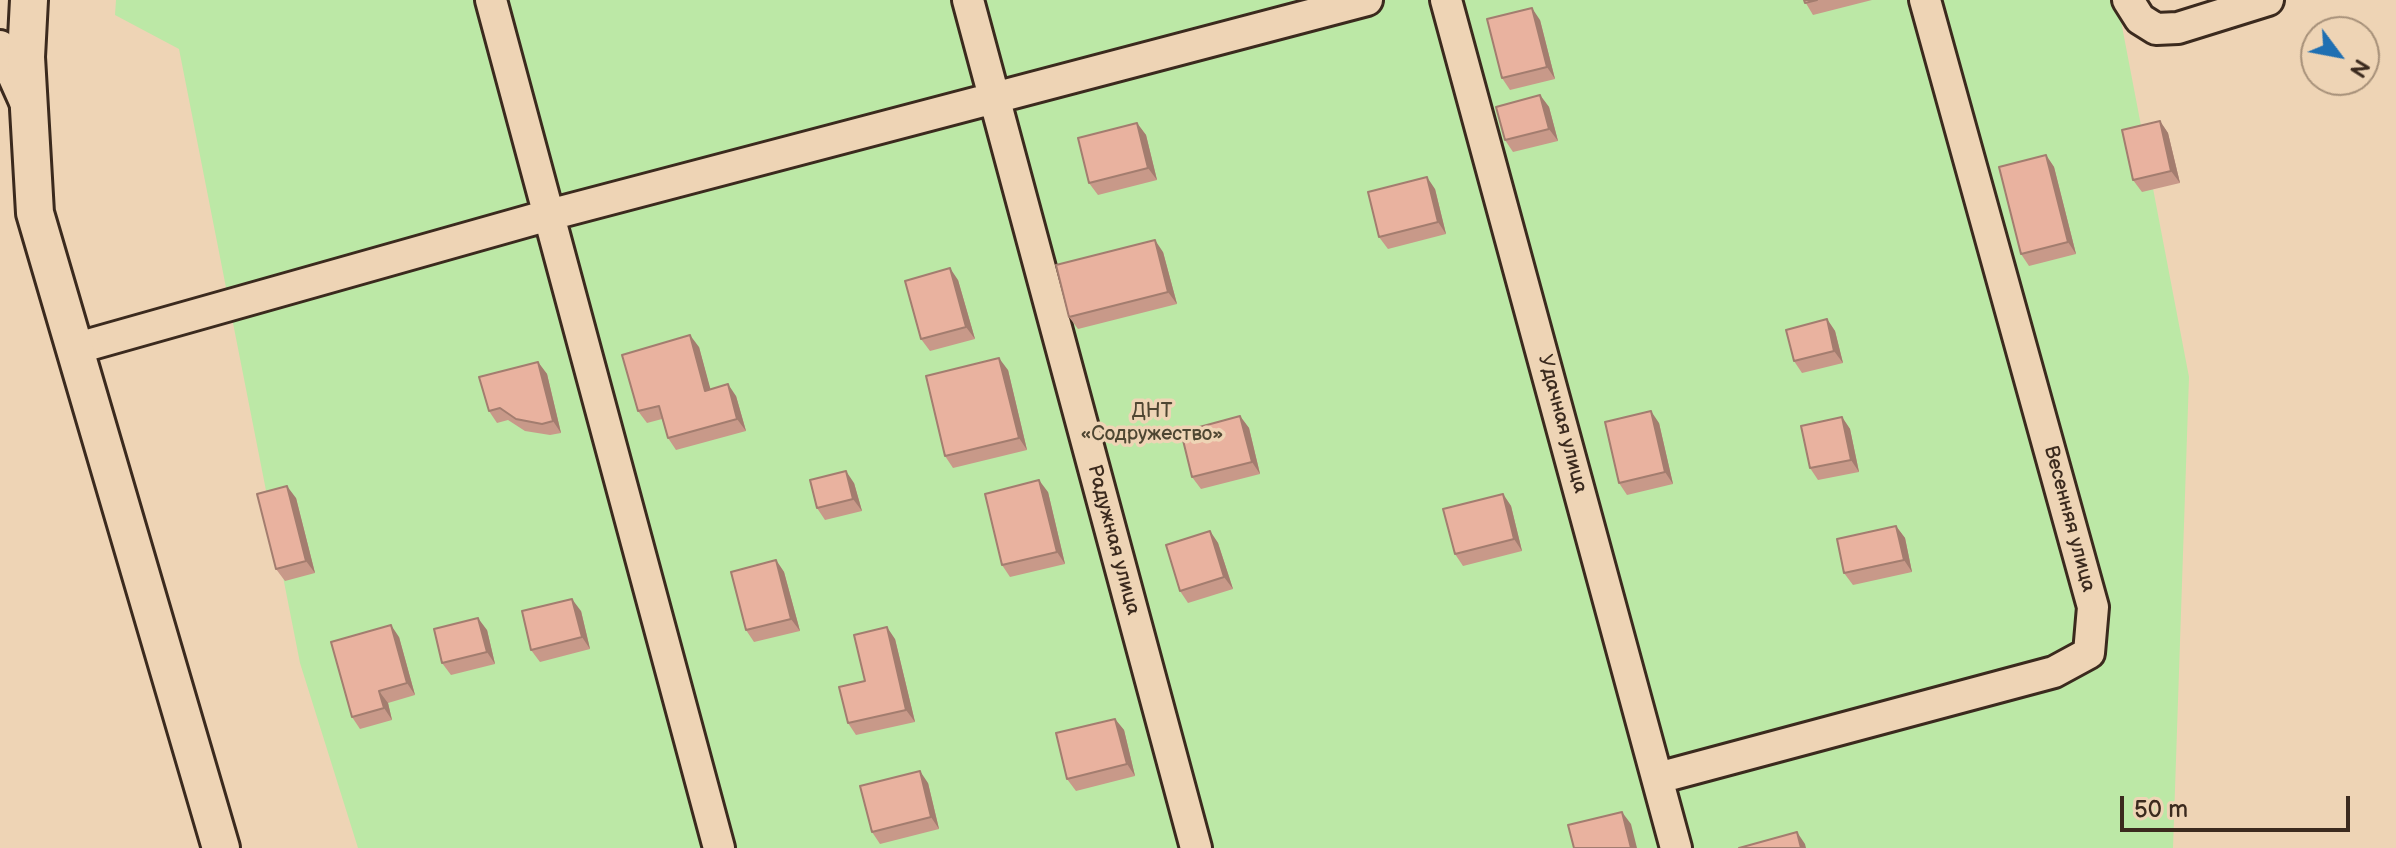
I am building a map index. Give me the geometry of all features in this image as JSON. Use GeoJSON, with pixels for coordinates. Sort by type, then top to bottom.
{"type":"FeatureCollection","features":[{"type":"Feature","properties":{"kind":"street"},"geometry":{"type":"LineString","coordinates":[[29,0],[26,57],[35,213],[221,848]]}},
{"type":"Feature","properties":{"kind":"street"},"geometry":{"type":"LineString","coordinates":[[491,0],[719,848]]}},
{"type":"Feature","properties":{"kind":"street","name":"Радужная улица"},"geometry":{"type":"LineString","coordinates":[[968,0],[1196,848]]}},
{"type":"Feature","properties":{"kind":"street"},"geometry":{"type":"LineString","coordinates":[[74,349],[549,215],[1367,0]]}},
{"type":"Feature","properties":{"kind":"street","name":"Удачная улица"},"geometry":{"type":"LineString","coordinates":[[1446,0],[1676,848]]}},
{"type":"Feature","properties":{"kind":"street","name":"Весенняя улица"},"geometry":{"type":"LineString","coordinates":[[1658,778],[2054,672],[2089,653],[2093,607],[1925,0]]}},
{"type":"Feature","properties":{"kind":"street"},"geometry":{"type":"LineString","coordinates":[[2128,0],[2140,19],[2156,29],[2178,28],[2268,0]]}},
{"type":"Feature","properties":{"kind":"street"},"geometry":{"type":"LineString","coordinates":[[0,46],[29,111]]}},
{"type":"Feature","properties":{"kind":"green space","name":"ДНТ «Содружество»"},"geometry":{"type":"Polygon","coordinates":[[[116,0],[2117,0],[2189,377],[2173,848],[358,848],[300,663],[179,49],[115,15],[116,0]]]}},
{"type":"Feature","properties":{"kind":"building"},"geometry":{"type":"Polygon","coordinates":[[[1532,8],[1547,67],[1502,78],[1487,19],[1532,8]]]}},
{"type":"Feature","properties":{"kind":"building"},"geometry":{"type":"Polygon","coordinates":[[[1540,95],[1549,129],[1505,140],[1496,107],[1540,95]]]}},
{"type":"Feature","properties":{"kind":"building"},"geometry":{"type":"Polygon","coordinates":[[[2160,121],[2171,171],[2133,180],[2122,130],[2160,121]]]}},
{"type":"Feature","properties":{"kind":"building"},"geometry":{"type":"Polygon","coordinates":[[[1137,123],[1148,168],[1089,183],[1078,138],[1137,123]]]}},
{"type":"Feature","properties":{"kind":"building"},"geometry":{"type":"Polygon","coordinates":[[[2046,155],[2068,242],[2021,254],[1999,167],[2046,155]]]}},
{"type":"Feature","properties":{"kind":"building"},"geometry":{"type":"Polygon","coordinates":[[[1427,177],[1438,222],[1379,237],[1368,192],[1427,177]]]}},
{"type":"Feature","properties":{"kind":"building"},"geometry":{"type":"Polygon","coordinates":[[[1155,240],[1168,292],[1069,317],[1056,265],[1155,240]]]}},
{"type":"Feature","properties":{"kind":"building"},"geometry":{"type":"Polygon","coordinates":[[[950,268],[966,327],[921,339],[905,281],[950,268]]]}},
{"type":"Feature","properties":{"kind":"building"},"geometry":{"type":"Polygon","coordinates":[[[1827,319],[1834,351],[1794,361],[1786,330],[1827,319]]]}},
{"type":"Feature","properties":{"kind":"building"},"geometry":{"type":"Polygon","coordinates":[[[690,335],[705,391],[728,384],[737,419],[668,438],[659,406],[638,411],[622,355],[690,335]]]}},
{"type":"Feature","properties":{"kind":"building"},"geometry":{"type":"Polygon","coordinates":[[[999,358],[1019,438],[945,456],[926,376],[999,358]]]}},
{"type":"Feature","properties":{"kind":"building"},"geometry":{"type":"Polygon","coordinates":[[[538,362],[553,421],[542,424],[516,419],[500,408],[489,411],[479,377],[538,362]]]}},
{"type":"Feature","properties":{"kind":"building"},"geometry":{"type":"Polygon","coordinates":[[[1651,411],[1665,472],[1619,483],[1605,422],[1651,411]]]}},
{"type":"Feature","properties":{"kind":"building"},"geometry":{"type":"Polygon","coordinates":[[[1240,416],[1252,462],[1192,477],[1181,432],[1240,416]]]}},
{"type":"Feature","properties":{"kind":"building"},"geometry":{"type":"Polygon","coordinates":[[[1842,417],[1851,460],[1810,468],[1801,426],[1842,417]]]}},
{"type":"Feature","properties":{"kind":"building"},"geometry":{"type":"Polygon","coordinates":[[[846,471],[853,499],[817,508],[810,480],[846,471]]]}},
{"type":"Feature","properties":{"kind":"building"},"geometry":{"type":"Polygon","coordinates":[[[1039,480],[1057,552],[1002,565],[985,494],[1039,480]]]}},
{"type":"Feature","properties":{"kind":"building"},"geometry":{"type":"Polygon","coordinates":[[[287,486],[306,561],[276,569],[257,494],[287,486]]]}},
{"type":"Feature","properties":{"kind":"building"},"geometry":{"type":"Polygon","coordinates":[[[1503,494],[1514,539],[1455,554],[1443,509],[1503,494]]]}},
{"type":"Feature","properties":{"kind":"building"},"geometry":{"type":"Polygon","coordinates":[[[1896,526],[1904,560],[1844,573],[1837,539],[1896,526]]]}},
{"type":"Feature","properties":{"kind":"building"},"geometry":{"type":"Polygon","coordinates":[[[1210,531],[1224,577],[1180,591],[1166,545],[1210,531]]]}},
{"type":"Feature","properties":{"kind":"building"},"geometry":{"type":"Polygon","coordinates":[[[776,560],[791,619],[746,630],[731,572],[776,560]]]}},
{"type":"Feature","properties":{"kind":"building"},"geometry":{"type":"Polygon","coordinates":[[[572,599],[582,637],[531,650],[522,611],[572,599]]]}},
{"type":"Feature","properties":{"kind":"building"},"geometry":{"type":"Polygon","coordinates":[[[478,618],[487,652],[442,663],[434,629],[478,618]]]}},
{"type":"Feature","properties":{"kind":"building"},"geometry":{"type":"Polygon","coordinates":[[[391,625],[407,683],[379,691],[384,708],[352,717],[331,642],[391,625]]]}},
{"type":"Feature","properties":{"kind":"building"},"geometry":{"type":"Polygon","coordinates":[[[887,627],[906,710],[848,723],[839,687],[865,681],[854,635],[887,627]]]}},
{"type":"Feature","properties":{"kind":"building"},"geometry":{"type":"Polygon","coordinates":[[[1115,719],[1127,764],[1067,779],[1056,733],[1115,719]]]}},
{"type":"Feature","properties":{"kind":"building"},"geometry":{"type":"Polygon","coordinates":[[[920,771],[931,817],[872,832],[860,786],[920,771]]]}},
{"type":"Feature","properties":{"kind":"building"},"geometry":{"type":"Polygon","coordinates":[[[1622,812],[1631,848],[1574,848],[1568,825],[1622,812]]]}},
{"type":"Feature","properties":{"kind":"building"},"geometry":{"type":"Polygon","coordinates":[[[1797,832],[1801,848],[1739,848],[1797,832]]]}}]}
